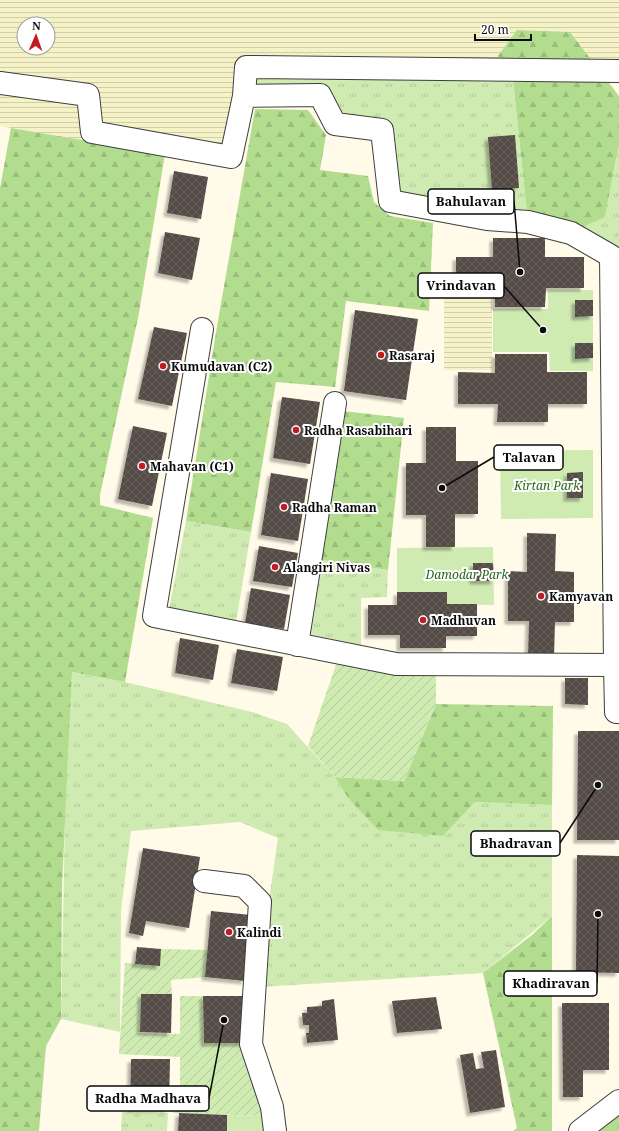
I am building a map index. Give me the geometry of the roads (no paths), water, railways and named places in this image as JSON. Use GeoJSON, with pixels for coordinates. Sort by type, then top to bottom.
{"type":"FeatureCollection","features":[{"type":"Feature","properties":{"kind":"street"},"geometry":{"type":"LineString","coordinates":[[0,83],[88,95],[92,132],[231,157],[244,96],[246,67],[619,71]]}},
{"type":"Feature","properties":{"kind":"street"},"geometry":{"type":"LineString","coordinates":[[244,96],[320,95],[335,124],[382,130],[390,201],[487,219],[528,222],[571,232],[611,256],[615,665],[616,712],[619,712]]}},
{"type":"Feature","properties":{"kind":"street"},"geometry":{"type":"LineString","coordinates":[[202,329],[154,616],[396,664],[615,665]]}},
{"type":"Feature","properties":{"kind":"street"},"geometry":{"type":"LineString","coordinates":[[297,645],[335,403]]}},
{"type":"Feature","properties":{"kind":"street"},"geometry":{"type":"LineString","coordinates":[[204,881],[244,886],[260,902],[251,1044],[272,1107],[275,1131]]}},
{"type":"Feature","properties":{"kind":"street"},"geometry":{"type":"LineString","coordinates":[[580,1131],[619,1102]]}},
{"type":"Feature","properties":{"kind":"place","name":"Bahulavan"},"geometry":{"type":"Point","coordinates":[520,272]}},
{"type":"Feature","properties":{"kind":"place","name":"Vrindavan"},"geometry":{"type":"Point","coordinates":[543,330]}},
{"type":"Feature","properties":{"kind":"place","name":"Rasaraj"},"geometry":{"type":"Point","coordinates":[381,355]}},
{"type":"Feature","properties":{"kind":"place","name":"Kumudavan (C2)"},"geometry":{"type":"Point","coordinates":[163,366]}},
{"type":"Feature","properties":{"kind":"place","name":"Radha Rasabihari"},"geometry":{"type":"Point","coordinates":[296,430]}},
{"type":"Feature","properties":{"kind":"place","name":"Mahavan (C1)"},"geometry":{"type":"Point","coordinates":[142,466]}},
{"type":"Feature","properties":{"kind":"place","name":"Talavan"},"geometry":{"type":"Point","coordinates":[442,488]}},
{"type":"Feature","properties":{"kind":"place","name":"Radha Raman"},"geometry":{"type":"Point","coordinates":[284,507]}},
{"type":"Feature","properties":{"kind":"place","name":"Alangiri Nivas"},"geometry":{"type":"Point","coordinates":[275,567]}},
{"type":"Feature","properties":{"kind":"place","name":"Kamyavan"},"geometry":{"type":"Point","coordinates":[541,596]}},
{"type":"Feature","properties":{"kind":"place","name":"Madhuvan"},"geometry":{"type":"Point","coordinates":[423,620]}},
{"type":"Feature","properties":{"kind":"place","name":"Bhadravan"},"geometry":{"type":"Point","coordinates":[598,785]}},
{"type":"Feature","properties":{"kind":"place","name":"Khadiravan"},"geometry":{"type":"Point","coordinates":[598,914]}},
{"type":"Feature","properties":{"kind":"place","name":"Kalindi"},"geometry":{"type":"Point","coordinates":[229,932]}},
{"type":"Feature","properties":{"kind":"place","name":"Radha Madhava"},"geometry":{"type":"Point","coordinates":[224,1020]}},
{"type":"Feature","properties":{"kind":"park label","name":"Kirtan Park"},"geometry":{"type":"Point","coordinates":[547,485]}},
{"type":"Feature","properties":{"kind":"park label","name":"Damodar Park"},"geometry":{"type":"Point","coordinates":[467,574]}}]}
